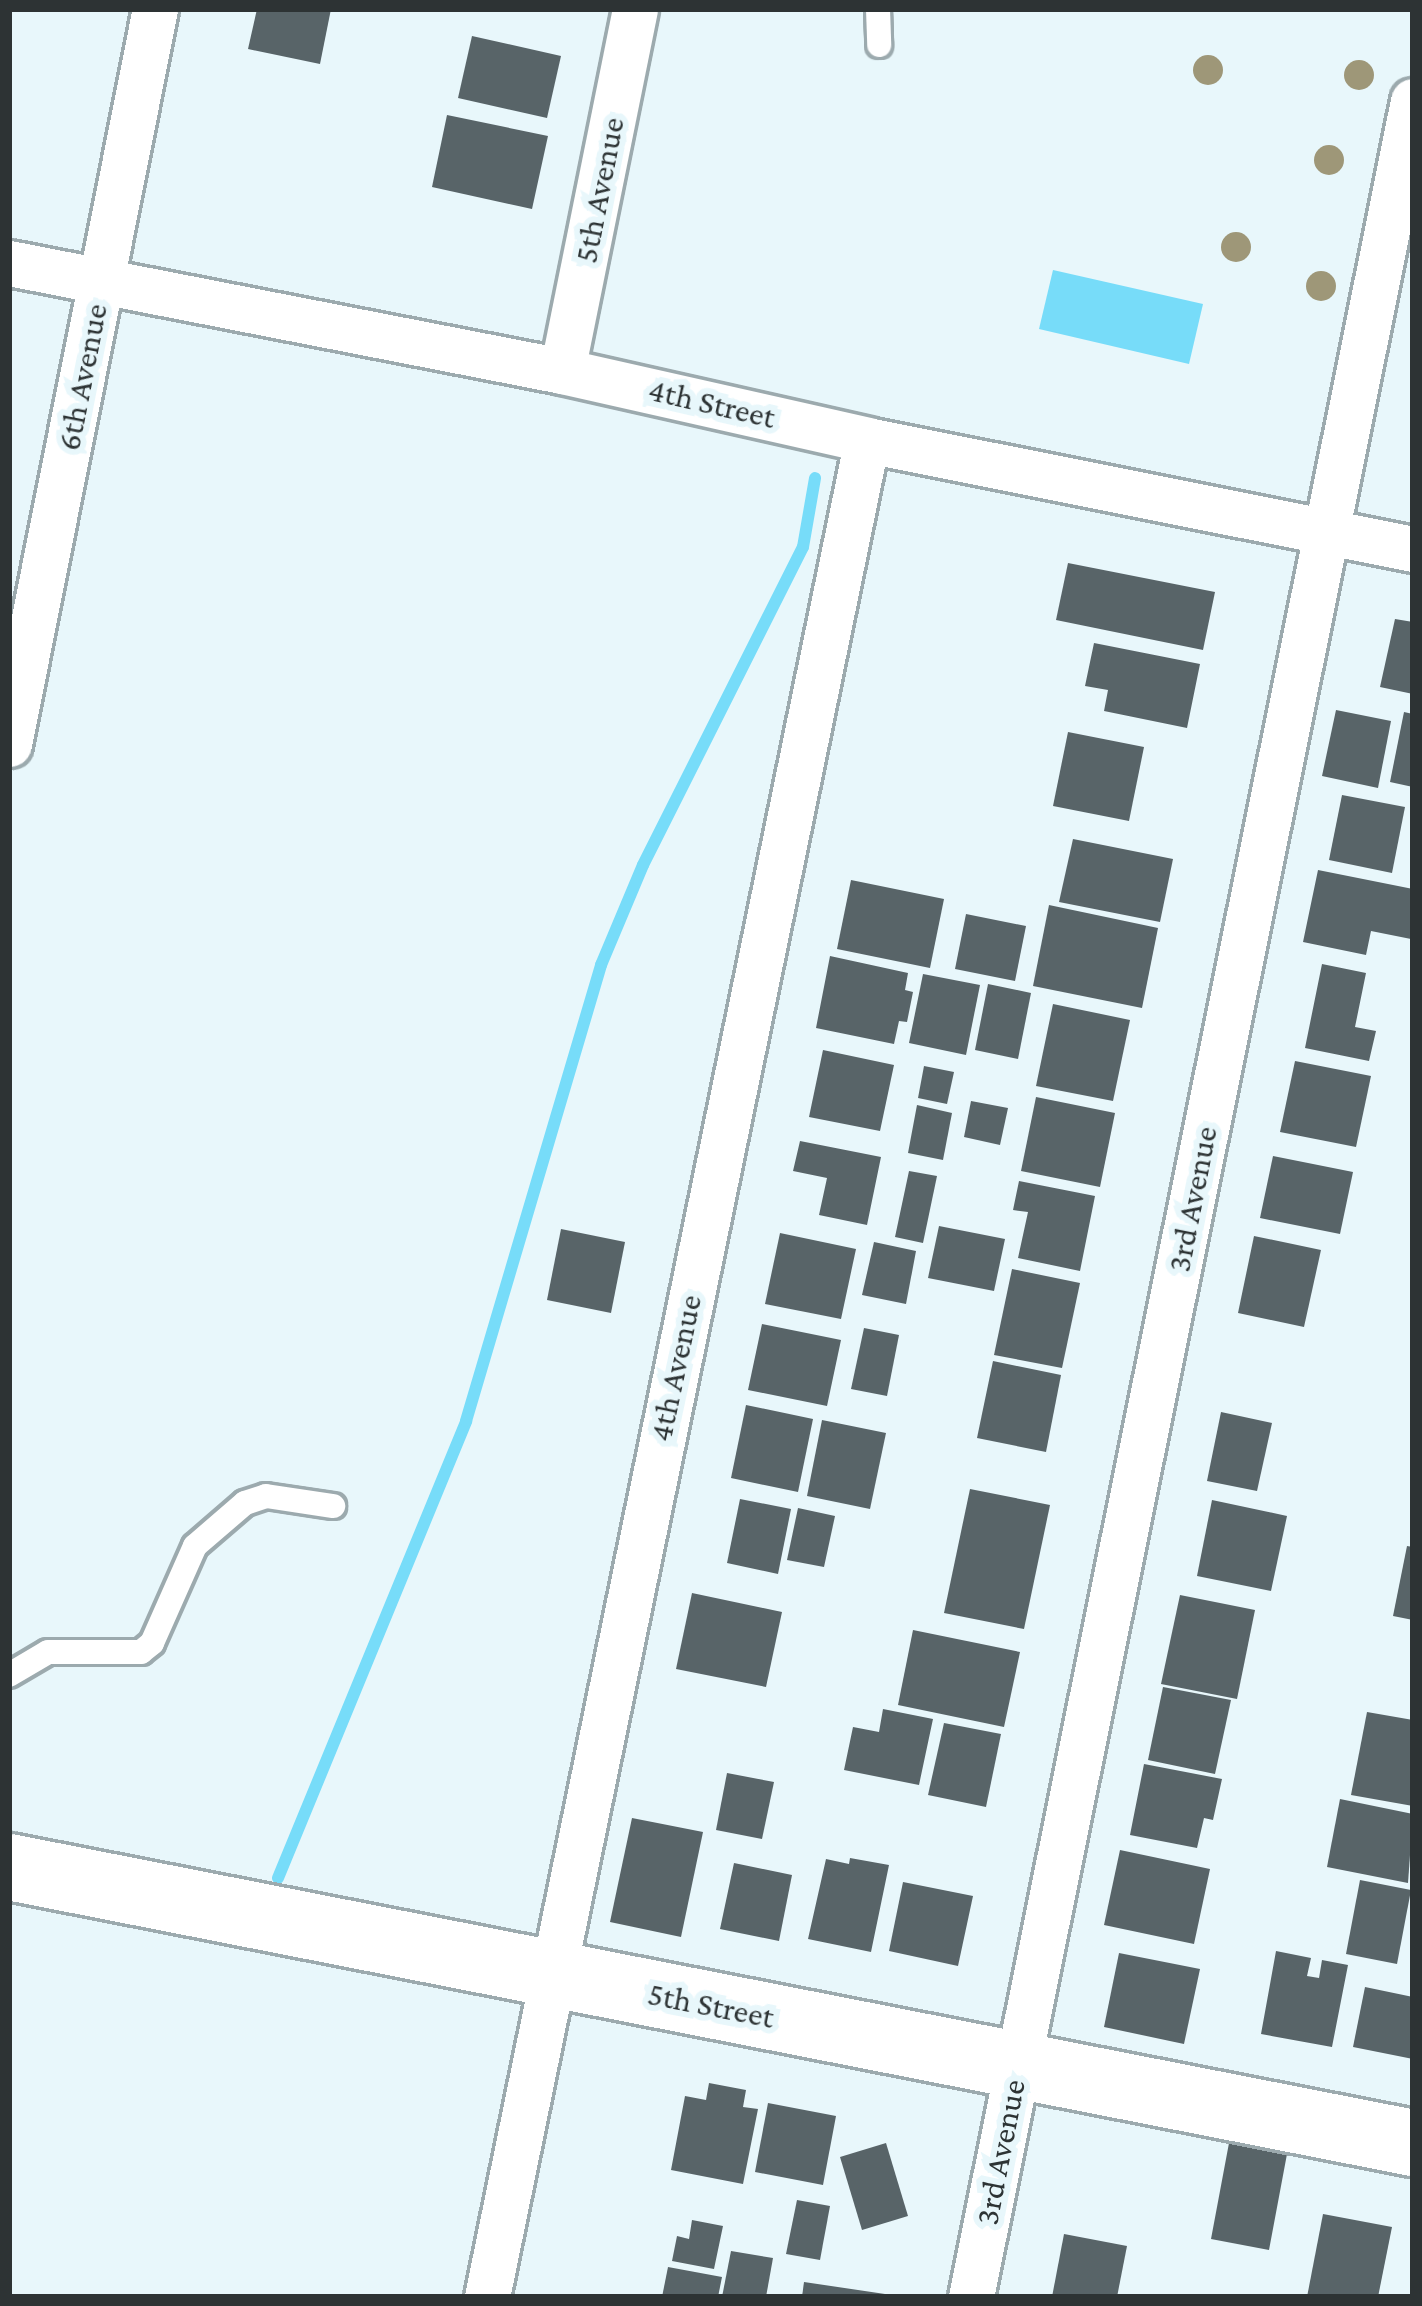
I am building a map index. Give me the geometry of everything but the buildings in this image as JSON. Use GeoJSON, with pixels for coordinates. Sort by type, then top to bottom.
{"type":"FeatureCollection","features":[{"type":"Feature","properties":{"kind":"street","name":"6th Avenue"},"geometry":{"type":"LineString","coordinates":[[9,744],[154,9]]}},
{"type":"Feature","properties":{"kind":"street","name":"5th Avenue"},"geometry":{"type":"LineString","coordinates":[[562,370],[635,9]]}},
{"type":"Feature","properties":{"kind":"street","name":"3rd Avenue"},"geometry":{"type":"LineString","coordinates":[[971,2297],[1413,101]]}},
{"type":"Feature","properties":{"kind":"street","name":"4th Street"},"geometry":{"type":"LineString","coordinates":[[9,263],[562,370],[867,440],[1413,549]]}},
{"type":"Feature","properties":{"kind":"street","name":"4th Avenue"},"geometry":{"type":"LineString","coordinates":[[488,2297],[550,1974],[867,440]]}},
{"type":"Feature","properties":{"kind":"street","name":"5th Street"},"geometry":{"type":"LineString","coordinates":[[9,1867],[1413,2144]]}},
{"type":"Feature","properties":{"kind":"lane"},"geometry":{"type":"LineString","coordinates":[[878,9],[879,45]]}},
{"type":"Feature","properties":{"kind":"lane"},"geometry":{"type":"LineString","coordinates":[[9,1675],[48,1652],[141,1652],[152,1643],[195,1546],[245,1503],[266,1496],[333,1506]]}},
{"type":"Feature","properties":{"kind":"water"},"geometry":{"type":"Polygon","coordinates":[[[1053,270],[1203,304],[1189,364],[1039,329],[1053,270]]]}},
{"type":"Feature","properties":{"kind":"waterway"},"geometry":{"type":"LineString","coordinates":[[278,1878],[466,1421],[601,965],[643,865],[803,547],[815,478]]}}]}
